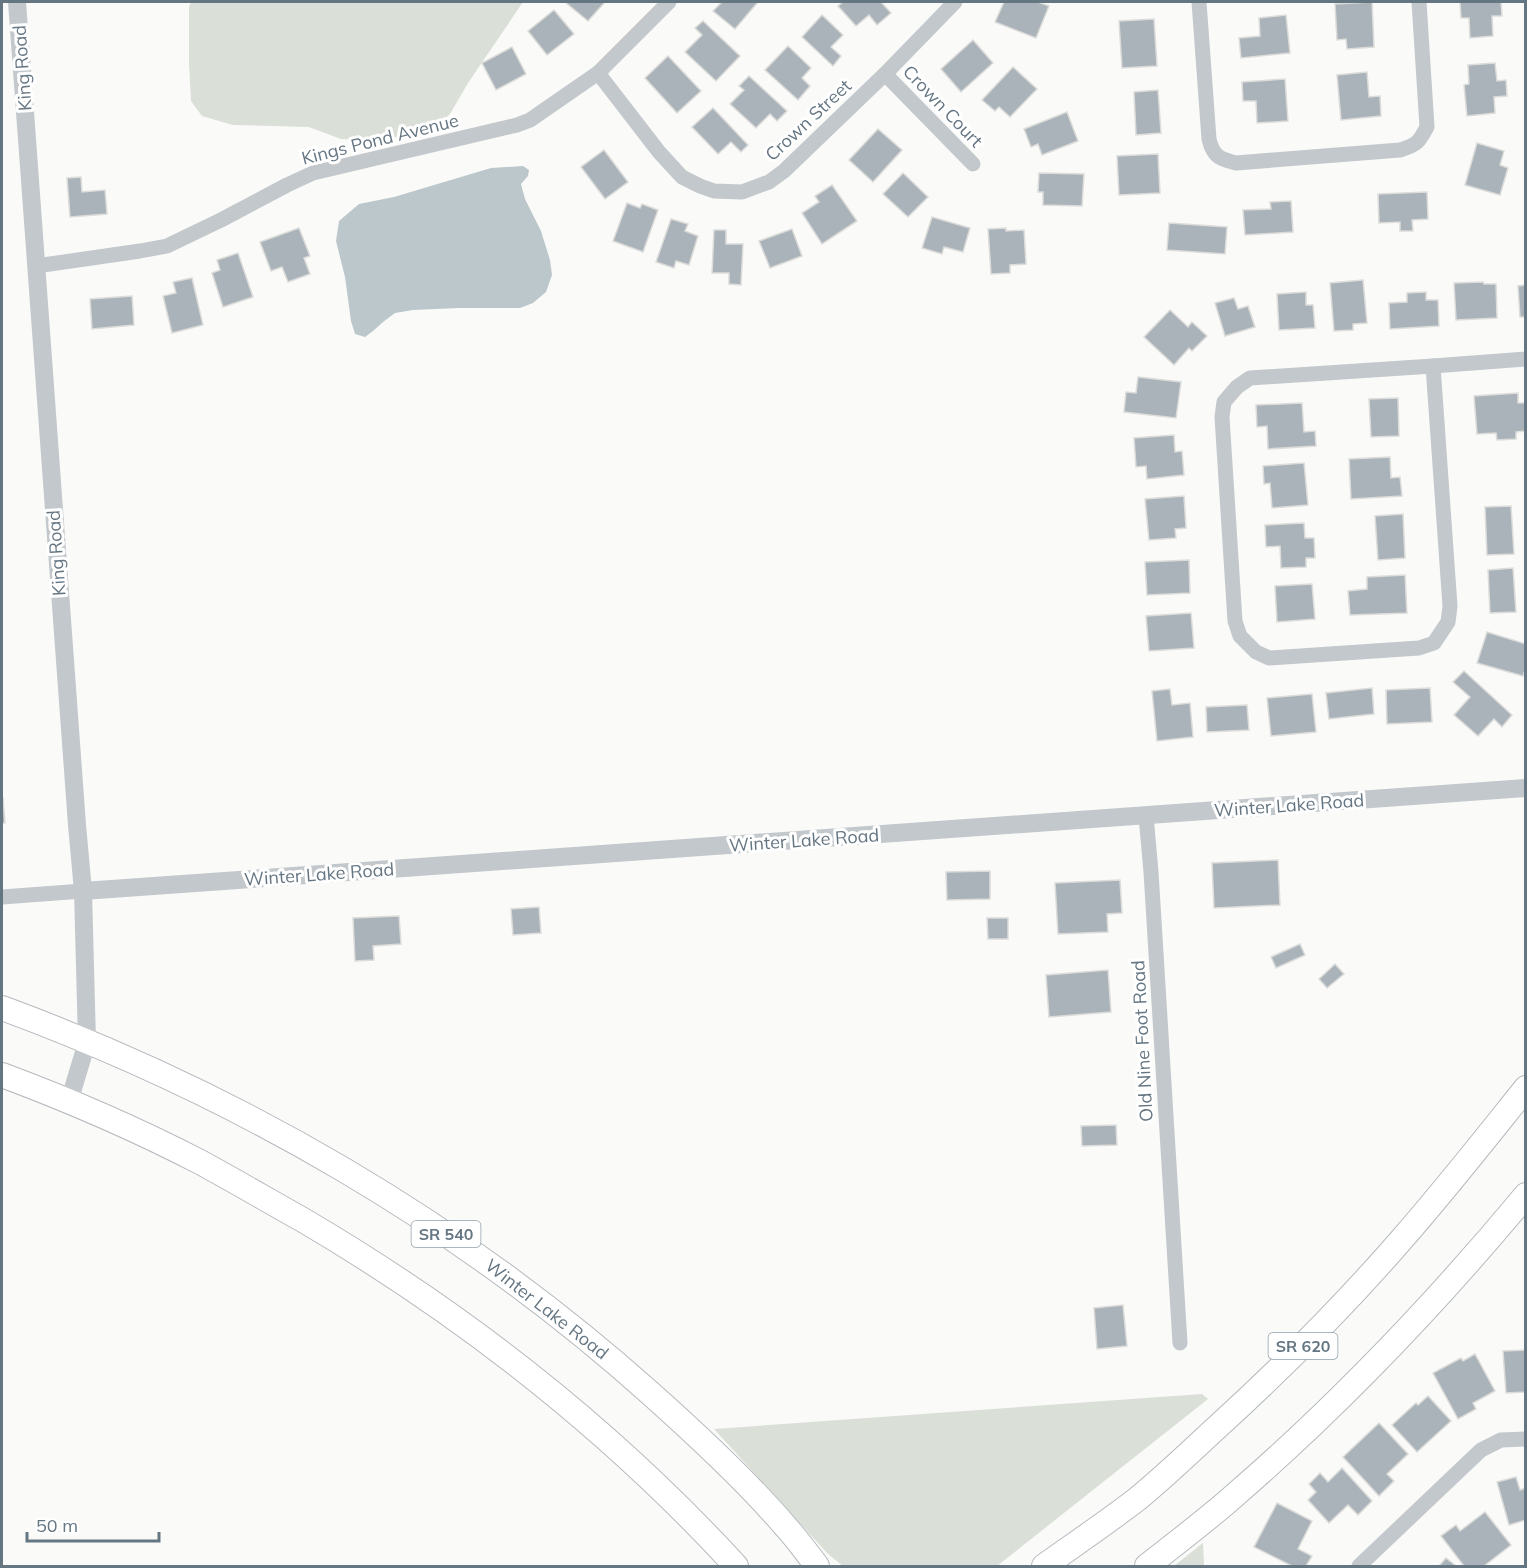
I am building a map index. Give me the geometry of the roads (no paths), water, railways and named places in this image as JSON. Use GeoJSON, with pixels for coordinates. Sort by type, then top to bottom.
{"type":"FeatureCollection","features":[{"type":"Feature","properties":{"kind":"main road","name":"Winter Lake Road"},"geometry":{"type":"LineString","coordinates":[[2,1008],[170,1077],[232,1107],[368,1183],[433,1225],[497,1269],[559,1316],[677,1417],[786,1527],[817,1566]]}},
{"type":"Feature","properties":{"kind":"main road"},"geometry":{"type":"LineString","coordinates":[[2,1075],[145,1135],[200,1162],[351,1248],[401,1280],[497,1349],[589,1423],[676,1503],[736,1566]]}},
{"type":"Feature","properties":{"kind":"main road","name":"SR 620"},"geometry":{"type":"LineString","coordinates":[[1044,1566],[1135,1500],[1176,1466],[1293,1356],[1402,1239],[1526,1088]]}},
{"type":"Feature","properties":{"kind":"main road"},"geometry":{"type":"LineString","coordinates":[[1147,1566],[1235,1496],[1374,1364],[1440,1294],[1526,1195]]}},
{"type":"Feature","properties":{"kind":"street","name":"King Road"},"geometry":{"type":"LineString","coordinates":[[17,2],[83,891],[87,1042],[69,1102]]}},
{"type":"Feature","properties":{"kind":"street","name":"Kings Pond Avenue"},"geometry":{"type":"LineString","coordinates":[[36,266],[167,246],[313,173],[530,120],[598,73],[669,2]]}},
{"type":"Feature","properties":{"kind":"street","name":"Crown Street"},"geometry":{"type":"LineString","coordinates":[[598,73],[659,152],[682,177],[707,189],[742,192],[768,182],[784,171],[885,74],[955,2]]}},
{"type":"Feature","properties":{"kind":"street"},"geometry":{"type":"LineString","coordinates":[[1199,2],[1211,148],[1222,159],[1236,163],[1400,150],[1418,143],[1427,127],[1419,2]]}},
{"type":"Feature","properties":{"kind":"street","name":"Crown Court"},"geometry":{"type":"LineString","coordinates":[[885,74],[973,164]]}},
{"type":"Feature","properties":{"kind":"street"},"geometry":{"type":"LineString","coordinates":[[1433,366],[1450,606],[1448,622],[1434,644],[1419,648],[1269,658],[1256,652],[1240,636],[1235,621],[1222,417],[1224,402],[1237,387],[1250,378],[1526,359]]}},
{"type":"Feature","properties":{"kind":"street","name":"Winter Lake Road"},"geometry":{"type":"LineString","coordinates":[[83,891],[1526,788]]}},
{"type":"Feature","properties":{"kind":"street","name":"Old Nine Foot Road"},"geometry":{"type":"LineString","coordinates":[[1146,816],[1180,1343]]}},
{"type":"Feature","properties":{"kind":"street"},"geometry":{"type":"LineString","coordinates":[[2,897],[83,891]]}},
{"type":"Feature","properties":{"kind":"street"},"geometry":{"type":"LineString","coordinates":[[1359,1566],[1481,1450],[1501,1440],[1526,1439]]}}]}
